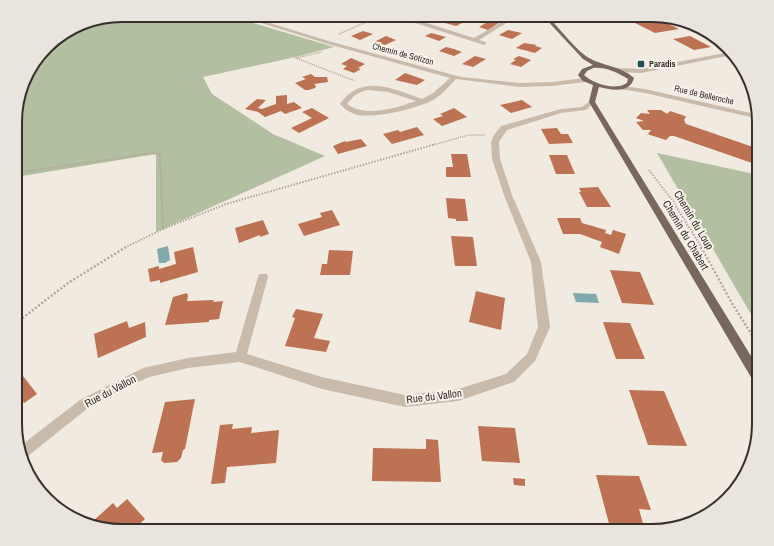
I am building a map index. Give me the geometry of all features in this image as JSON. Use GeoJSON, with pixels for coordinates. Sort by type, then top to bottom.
{"type":"FeatureCollection","features":[{"type":"Feature","properties":{"kind":"main road"},"geometry":{"type":"LineString","coordinates":[[551,22],[585,58],[602,66],[624,72],[631,80],[622,88],[610,88],[596,85],[585,80],[581,74],[584,70],[585,58]]}},
{"type":"Feature","properties":{"kind":"main road"},"geometry":{"type":"LineString","coordinates":[[584,70],[602,66]]}},
{"type":"Feature","properties":{"kind":"main road"},"geometry":{"type":"LineString","coordinates":[[592,102],[596,85]]}},
{"type":"Feature","properties":{"kind":"main road"},"geometry":{"type":"LineString","coordinates":[[592,102],[610,88]]}},
{"type":"Feature","properties":{"kind":"main road","name":"Chemin du Chabert"},"geometry":{"type":"LineString","coordinates":[[592,102],[752,368]]}},
{"type":"Feature","properties":{"kind":"street","name":"Chemin de Sotizon"},"geometry":{"type":"LineString","coordinates":[[261,22],[344,47],[455,77],[519,85],[552,84],[585,80]]}},
{"type":"Feature","properties":{"kind":"street"},"geometry":{"type":"LineString","coordinates":[[418,22],[484,43]]}},
{"type":"Feature","properties":{"kind":"street"},"geometry":{"type":"LineString","coordinates":[[475,40],[506,22]]}},
{"type":"Feature","properties":{"kind":"street"},"geometry":{"type":"LineString","coordinates":[[618,70],[641,70],[726,55]]}},
{"type":"Feature","properties":{"kind":"street","name":"Chemin de Sotizon"},"geometry":{"type":"LineString","coordinates":[[568,81],[584,70]]}},
{"type":"Feature","properties":{"kind":"street"},"geometry":{"type":"LineString","coordinates":[[631,80],[641,70]]}},
{"type":"Feature","properties":{"kind":"street"},"geometry":{"type":"LineString","coordinates":[[421,101],[380,88],[370,87],[360,88],[347,96],[343,104],[360,114],[379,113],[430,99],[455,77]]}},
{"type":"Feature","properties":{"kind":"street","name":"Rue de Belleroche"},"geometry":{"type":"LineString","coordinates":[[631,80],[644,91]]}},
{"type":"Feature","properties":{"kind":"street","name":"Rue de Belleroche"},"geometry":{"type":"LineString","coordinates":[[622,88],[644,91],[752,115]]}},
{"type":"Feature","properties":{"kind":"street"},"geometry":{"type":"LineString","coordinates":[[498,135],[504,128],[509,126],[561,111],[584,109],[592,102]]}},
{"type":"Feature","properties":{"kind":"street","name":"Rue du Vallon"},"geometry":{"type":"LineString","coordinates":[[25,451],[84,404],[147,372],[188,362],[240,357],[322,383],[405,401],[458,395],[510,378],[531,357],[544,327],[536,262],[508,195],[496,159],[495,142],[498,135]]}},
{"type":"Feature","properties":{"kind":"street"},"geometry":{"type":"LineString","coordinates":[[240,357],[263,277]]}},
{"type":"Feature","properties":{"kind":"path"},"geometry":{"type":"LineString","coordinates":[[323,41],[366,22]]}},
{"type":"Feature","properties":{"kind":"path"},"geometry":{"type":"LineString","coordinates":[[344,47],[296,58],[370,87]]}},
{"type":"Feature","properties":{"kind":"path"},"geometry":{"type":"LineString","coordinates":[[22,319],[57,290],[106,257],[138,240],[226,204],[468,135],[498,135]]}},
{"type":"Feature","properties":{"kind":"path"},"geometry":{"type":"LineString","coordinates":[[22,172],[152,153],[160,155],[163,229]]}},
{"type":"Feature","properties":{"kind":"path","name":"Chemin du Loup"},"geometry":{"type":"LineString","coordinates":[[644,165],[668,192],[685,218],[731,301],[752,335]]}},
{"type":"Feature","properties":{"kind":"green space"},"geometry":{"type":"Polygon","coordinates":[[[122,22],[250,22],[334,47],[203,77],[212,94],[273,134],[325,156],[156,232],[156,154],[22,176],[22,122],[25,96],[35,72],[47,56],[56,47],[78,32],[103,24],[122,22]]]}},
{"type":"Feature","properties":{"kind":"green space"},"geometry":{"type":"Polygon","coordinates":[[[657,153],[752,173],[752,316],[657,153]]]}},
{"type":"Feature","properties":{"kind":"water"},"geometry":{"type":"Polygon","coordinates":[[[168,246],[170,260],[165,263],[159,263],[157,249],[168,246]]]}},
{"type":"Feature","properties":{"kind":"water"},"geometry":{"type":"Polygon","coordinates":[[[573,293],[596,294],[599,303],[576,302],[573,293]]]}},
{"type":"Feature","properties":{"kind":"building"},"geometry":{"type":"Polygon","coordinates":[[[441,22],[462,23],[456,26],[441,22]]]}},
{"type":"Feature","properties":{"kind":"building"},"geometry":{"type":"Polygon","coordinates":[[[488,22],[500,22],[488,30],[479,27],[488,22]]]}},
{"type":"Feature","properties":{"kind":"building"},"geometry":{"type":"Polygon","coordinates":[[[658,22],[667,23],[679,29],[655,33],[635,23],[658,22]]]}},
{"type":"Feature","properties":{"kind":"building"},"geometry":{"type":"Polygon","coordinates":[[[508,30],[522,33],[512,39],[499,35],[508,30]]]}},
{"type":"Feature","properties":{"kind":"building"},"geometry":{"type":"Polygon","coordinates":[[[363,31],[373,34],[360,40],[351,36],[363,31]]]}},
{"type":"Feature","properties":{"kind":"building"},"geometry":{"type":"Polygon","coordinates":[[[431,33],[446,37],[439,41],[425,36],[431,33]]]}},
{"type":"Feature","properties":{"kind":"building"},"geometry":{"type":"Polygon","coordinates":[[[386,36],[396,40],[385,45],[374,42],[386,36]]]}},
{"type":"Feature","properties":{"kind":"building"},"geometry":{"type":"Polygon","coordinates":[[[690,36],[711,47],[694,50],[673,39],[690,36]]]}},
{"type":"Feature","properties":{"kind":"building"},"geometry":{"type":"Polygon","coordinates":[[[524,43],[537,45],[535,46],[542,48],[535,53],[516,48],[524,43]]]}},
{"type":"Feature","properties":{"kind":"building"},"geometry":{"type":"Polygon","coordinates":[[[446,47],[462,52],[454,56],[439,51],[446,47]]]}},
{"type":"Feature","properties":{"kind":"building"},"geometry":{"type":"Polygon","coordinates":[[[475,56],[486,59],[473,67],[462,64],[475,56]]]}},
{"type":"Feature","properties":{"kind":"building"},"geometry":{"type":"Polygon","coordinates":[[[519,56],[531,60],[521,67],[510,64],[516,60],[513,59],[519,56]]]}},
{"type":"Feature","properties":{"kind":"building"},"geometry":{"type":"Polygon","coordinates":[[[351,58],[365,64],[358,68],[361,69],[354,73],[343,69],[347,66],[341,64],[351,58]]]}},
{"type":"Feature","properties":{"kind":"building"},"geometry":{"type":"Polygon","coordinates":[[[405,73],[425,80],[417,85],[395,80],[405,73]]]}},
{"type":"Feature","properties":{"kind":"building"},"geometry":{"type":"Polygon","coordinates":[[[311,74],[315,77],[327,77],[328,82],[314,84],[316,86],[315,88],[309,90],[305,90],[295,83],[306,79],[302,77],[311,74]]]}},
{"type":"Feature","properties":{"kind":"building"},"geometry":{"type":"Polygon","coordinates":[[[287,95],[287,104],[294,102],[302,108],[285,114],[281,111],[265,117],[258,112],[245,109],[257,99],[266,100],[258,108],[262,109],[276,104],[276,96],[287,95]]]}},
{"type":"Feature","properties":{"kind":"building"},"geometry":{"type":"Polygon","coordinates":[[[522,100],[532,107],[511,113],[500,105],[522,100]]]}},
{"type":"Feature","properties":{"kind":"building"},"geometry":{"type":"Polygon","coordinates":[[[312,108],[329,118],[299,133],[291,128],[312,118],[302,112],[312,108]]]}},
{"type":"Feature","properties":{"kind":"building"},"geometry":{"type":"Polygon","coordinates":[[[454,108],[467,117],[442,126],[433,119],[443,116],[440,114],[454,108]]]}},
{"type":"Feature","properties":{"kind":"building"},"geometry":{"type":"Polygon","coordinates":[[[647,110],[661,110],[667,114],[670,111],[685,116],[686,117],[684,120],[686,124],[752,147],[752,163],[674,136],[670,136],[666,140],[650,135],[648,134],[651,130],[643,130],[636,122],[644,121],[636,118],[641,113],[650,114],[647,110]]]}},
{"type":"Feature","properties":{"kind":"building"},"geometry":{"type":"Polygon","coordinates":[[[417,127],[424,135],[392,144],[383,134],[398,130],[400,132],[417,127]]]}},
{"type":"Feature","properties":{"kind":"building"},"geometry":{"type":"Polygon","coordinates":[[[557,128],[561,134],[568,134],[573,143],[549,144],[541,129],[557,128]]]}},
{"type":"Feature","properties":{"kind":"building"},"geometry":{"type":"Polygon","coordinates":[[[361,139],[367,146],[338,154],[333,146],[345,141],[361,139]]]}},
{"type":"Feature","properties":{"kind":"building"},"geometry":{"type":"Polygon","coordinates":[[[451,154],[467,154],[471,177],[446,177],[446,167],[453,167],[451,154]]]}},
{"type":"Feature","properties":{"kind":"building"},"geometry":{"type":"Polygon","coordinates":[[[549,155],[567,155],[575,174],[556,174],[549,155]]]}},
{"type":"Feature","properties":{"kind":"building"},"geometry":{"type":"Polygon","coordinates":[[[598,187],[611,207],[587,207],[579,192],[581,192],[579,188],[598,187]]]}},
{"type":"Feature","properties":{"kind":"building"},"geometry":{"type":"Polygon","coordinates":[[[446,198],[465,199],[468,221],[456,221],[456,219],[448,218],[446,198]]]}},
{"type":"Feature","properties":{"kind":"building"},"geometry":{"type":"Polygon","coordinates":[[[332,210],[340,225],[304,236],[298,224],[322,217],[320,213],[332,210]]]}},
{"type":"Feature","properties":{"kind":"building"},"geometry":{"type":"Polygon","coordinates":[[[557,218],[580,218],[582,223],[606,230],[605,233],[611,235],[613,230],[626,234],[619,254],[600,247],[602,242],[580,234],[563,234],[557,218]]]}},
{"type":"Feature","properties":{"kind":"building"},"geometry":{"type":"Polygon","coordinates":[[[263,220],[269,234],[260,237],[260,235],[239,243],[235,228],[263,220]]]}},
{"type":"Feature","properties":{"kind":"building"},"geometry":{"type":"Polygon","coordinates":[[[451,236],[473,237],[477,266],[455,266],[451,236]]]}},
{"type":"Feature","properties":{"kind":"building"},"geometry":{"type":"Polygon","coordinates":[[[193,247],[198,272],[160,283],[160,280],[150,282],[148,269],[159,266],[159,269],[176,264],[174,252],[193,247]]]}},
{"type":"Feature","properties":{"kind":"building"},"geometry":{"type":"Polygon","coordinates":[[[329,250],[353,251],[350,275],[320,275],[322,264],[327,264],[329,250]]]}},
{"type":"Feature","properties":{"kind":"building"},"geometry":{"type":"Polygon","coordinates":[[[610,270],[640,272],[654,305],[622,303],[610,270]]]}},
{"type":"Feature","properties":{"kind":"building"},"geometry":{"type":"Polygon","coordinates":[[[476,291],[505,298],[501,330],[469,322],[476,291]]]}},
{"type":"Feature","properties":{"kind":"building"},"geometry":{"type":"Polygon","coordinates":[[[187,293],[187,301],[223,301],[219,319],[209,320],[209,322],[165,325],[173,297],[187,293]]]}},
{"type":"Feature","properties":{"kind":"building"},"geometry":{"type":"Polygon","coordinates":[[[296,309],[323,314],[314,338],[330,341],[326,352],[285,346],[295,318],[292,317],[296,309]]]}},
{"type":"Feature","properties":{"kind":"building"},"geometry":{"type":"Polygon","coordinates":[[[127,321],[129,328],[145,322],[146,337],[98,358],[94,334],[127,321]]]}},
{"type":"Feature","properties":{"kind":"building"},"geometry":{"type":"Polygon","coordinates":[[[603,322],[630,323],[645,359],[616,359],[603,322]]]}},
{"type":"Feature","properties":{"kind":"building"},"geometry":{"type":"Polygon","coordinates":[[[23,376],[37,394],[24,403],[22,401],[23,376]]]}},
{"type":"Feature","properties":{"kind":"building"},"geometry":{"type":"Polygon","coordinates":[[[629,390],[664,391],[687,446],[648,445],[629,390]]]}},
{"type":"Feature","properties":{"kind":"building"},"geometry":{"type":"Polygon","coordinates":[[[195,399],[185,449],[183,450],[181,458],[177,462],[164,463],[161,460],[163,452],[152,453],[165,402],[195,399]]]}},
{"type":"Feature","properties":{"kind":"building"},"geometry":{"type":"Polygon","coordinates":[[[233,424],[232,429],[252,427],[251,433],[279,430],[276,463],[227,467],[225,483],[211,484],[220,425],[233,424]]]}},
{"type":"Feature","properties":{"kind":"building"},"geometry":{"type":"Polygon","coordinates":[[[478,426],[515,428],[520,463],[482,461],[478,426]]]}},
{"type":"Feature","properties":{"kind":"building"},"geometry":{"type":"Polygon","coordinates":[[[426,439],[438,440],[441,482],[372,481],[373,448],[426,449],[426,439]]]}},
{"type":"Feature","properties":{"kind":"building"},"geometry":{"type":"Polygon","coordinates":[[[596,475],[639,476],[651,510],[639,509],[643,524],[609,524],[596,475]]]}},
{"type":"Feature","properties":{"kind":"building"},"geometry":{"type":"Polygon","coordinates":[[[513,478],[525,479],[525,486],[514,485],[513,478]]]}},
{"type":"Feature","properties":{"kind":"building"},"geometry":{"type":"Polygon","coordinates":[[[127,499],[145,519],[140,524],[116,524],[94,520],[113,503],[117,508],[127,499]]]}},
{"type":"Feature","properties":{"kind":"place","name":"Paradis"},"geometry":{"type":"Point","coordinates":[641,64]}}]}
